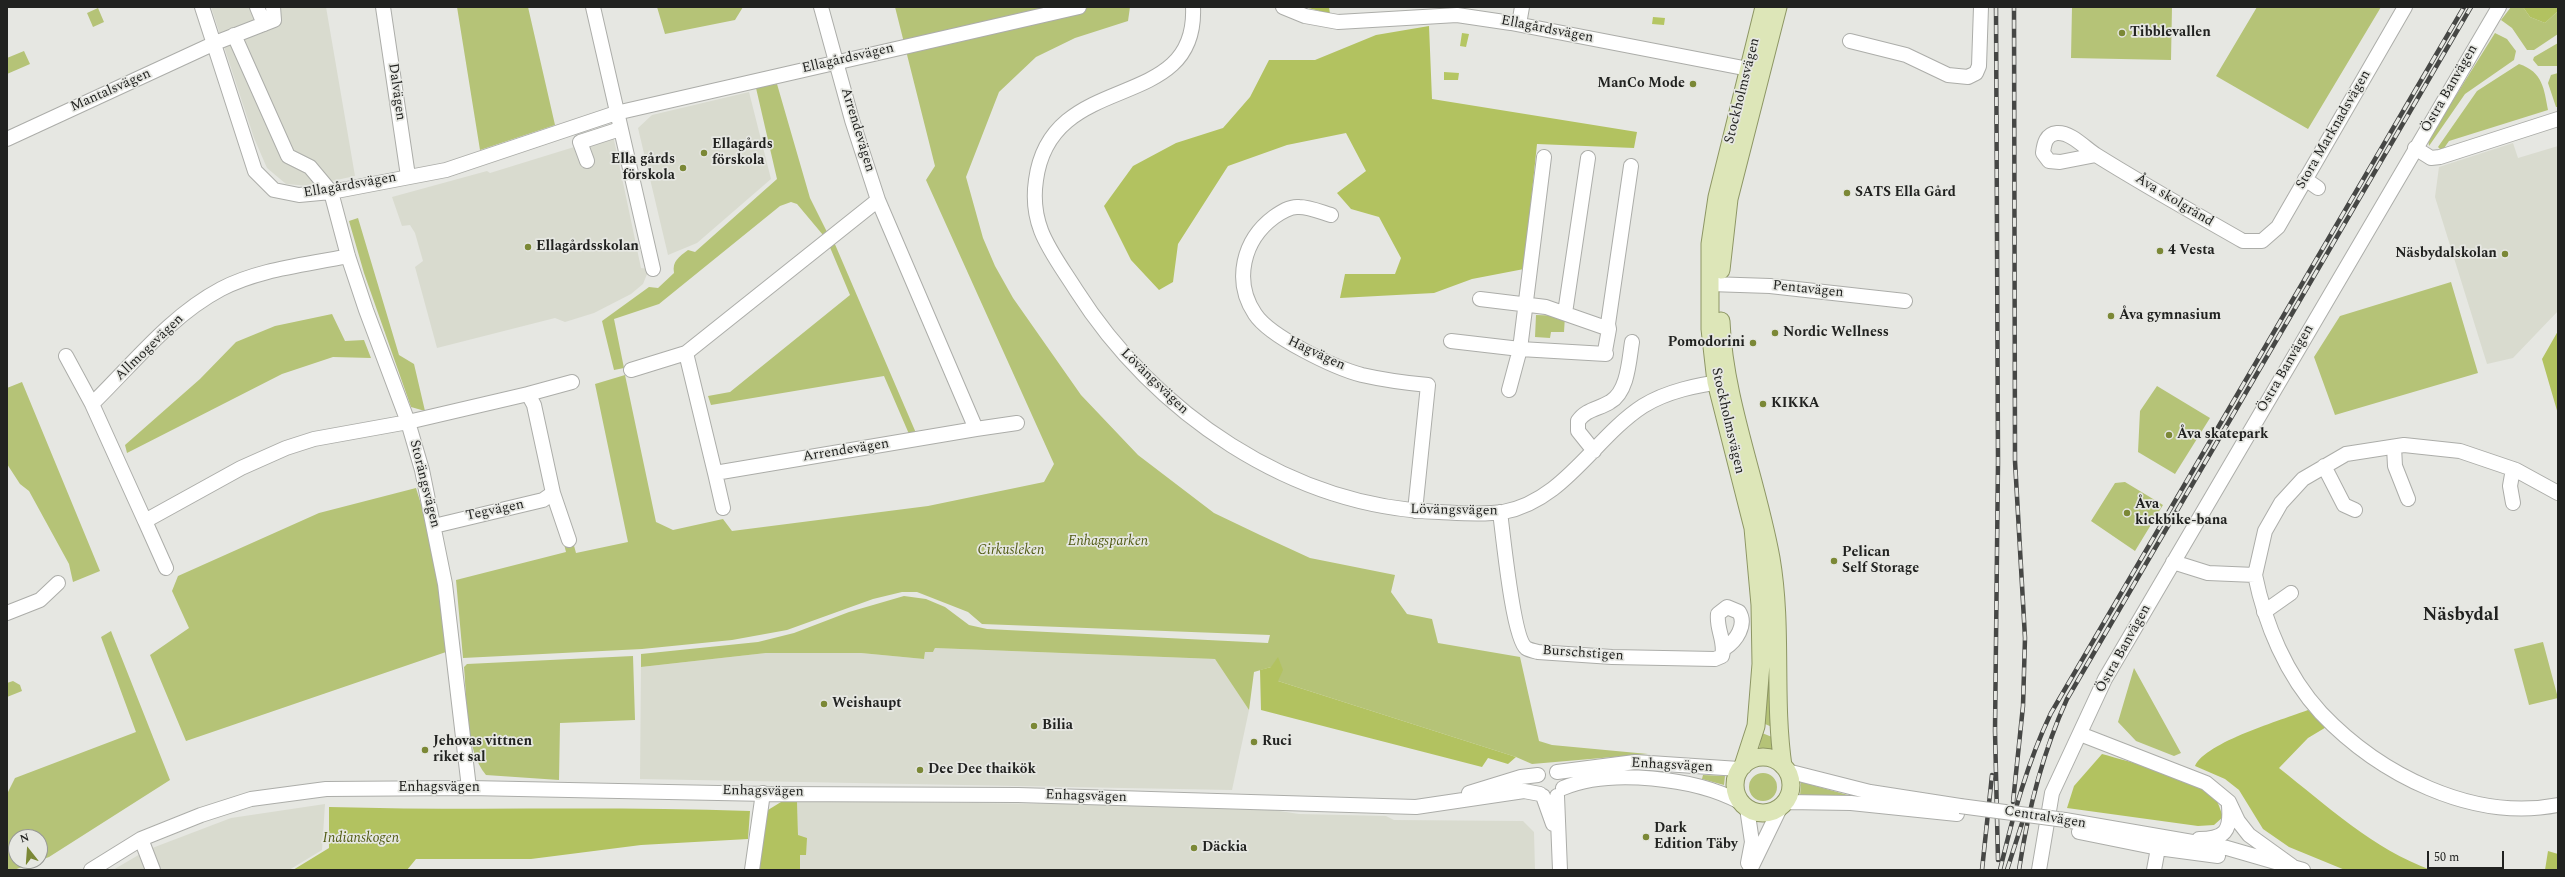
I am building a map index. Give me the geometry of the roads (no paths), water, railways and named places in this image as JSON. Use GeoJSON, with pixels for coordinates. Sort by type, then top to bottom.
{"type":"FeatureCollection","features":[{"type":"Feature","properties":{"kind":"main road","name":"Stockholmsvägen"},"geometry":{"type":"LineString","coordinates":[[1741,767],[1756,726],[1761,664],[1758,567],[1753,528],[1722,381],[1722,327],[1715,284],[1729,199],[1755,70],[1764,7]]}},
{"type":"Feature","properties":{"kind":"main road","name":"Stockholmsvägen"},"geometry":{"type":"LineString","coordinates":[[1755,70],[1778,7]]}},
{"type":"Feature","properties":{"kind":"main road","name":"Stockholmsvägen"},"geometry":{"type":"LineString","coordinates":[[1722,381],[1765,531],[1778,602],[1778,730],[1785,768]]}},
{"type":"Feature","properties":{"kind":"main road"},"geometry":{"type":"LineString","coordinates":[[1764,757],[1775,760],[1785,768],[1790,788],[1784,804],[1772,811],[1756,812],[1744,805],[1735,786],[1735,777],[1741,767],[1754,759],[1764,757]]}},
{"type":"Feature","properties":{"kind":"street","name":"Ellagårdsvägen"},"geometry":{"type":"LineString","coordinates":[[202,7],[215,43],[255,171],[274,190],[286,194],[331,192],[408,176],[446,170],[616,112],[1080,7]]}},
{"type":"Feature","properties":{"kind":"street"},"geometry":{"type":"LineString","coordinates":[[257,7],[264,24],[274,20],[273,7]]}},
{"type":"Feature","properties":{"kind":"street","name":"Dalvägen"},"geometry":{"type":"LineString","coordinates":[[383,7],[408,176]]}},
{"type":"Feature","properties":{"kind":"street"},"geometry":{"type":"LineString","coordinates":[[592,7],[652,269]]}},
{"type":"Feature","properties":{"kind":"street","name":"Arrendevägen"},"geometry":{"type":"LineString","coordinates":[[821,7],[878,200],[976,429]]}},
{"type":"Feature","properties":{"kind":"street","name":"Lövängsvägen"},"geometry":{"type":"LineString","coordinates":[[1193,7],[1193,19],[1189,42],[1180,60],[1165,72],[1078,112],[1063,123],[1048,142],[1039,160],[1034,202],[1036,222],[1045,241],[1088,309],[1132,363],[1178,408],[1220,440],[1271,467],[1320,487],[1379,507],[1415,511],[1500,512],[1519,508],[1536,499],[1566,478],[1641,408],[1658,397],[1722,381]]}},
{"type":"Feature","properties":{"kind":"street","name":"Ellagårdsvägen"},"geometry":{"type":"LineString","coordinates":[[1284,7],[1325,21],[1360,22],[1391,13],[1457,15],[1519,24],[1755,70]]}},
{"type":"Feature","properties":{"kind":"street"},"geometry":{"type":"LineString","coordinates":[[1519,24],[1522,7]]}},
{"type":"Feature","properties":{"kind":"street"},"geometry":{"type":"LineString","coordinates":[[1850,41],[1906,55],[1948,75],[1968,77],[1976,73],[1979,66],[1981,7]]}},
{"type":"Feature","properties":{"kind":"street","name":"Stora Marknadsvägen"},"geometry":{"type":"LineString","coordinates":[[2253,242],[2262,241],[2278,227],[2405,7]]}},
{"type":"Feature","properties":{"kind":"street","name":"Östra Banvägen"},"geometry":{"type":"LineString","coordinates":[[2039,870],[2052,793],[2105,679],[2483,32],[2498,9]]}},
{"type":"Feature","properties":{"kind":"street","name":"Mantalsvägen"},"geometry":{"type":"LineString","coordinates":[[7,139],[215,43],[264,24]]}},
{"type":"Feature","properties":{"kind":"street"},"geometry":{"type":"LineString","coordinates":[[234,35],[288,156],[310,167],[331,192]]}},
{"type":"Feature","properties":{"kind":"street"},"geometry":{"type":"LineString","coordinates":[[2415,148],[2431,158],[2440,157],[2558,119]]}},
{"type":"Feature","properties":{"kind":"street"},"geometry":{"type":"LineString","coordinates":[[587,161],[580,142],[620,129]]}},
{"type":"Feature","properties":{"kind":"street","name":"Åva skolgränd"},"geometry":{"type":"LineString","coordinates":[[2096,155],[2243,241],[2253,242]]}},
{"type":"Feature","properties":{"kind":"street"},"geometry":{"type":"LineString","coordinates":[[1509,390],[1520,349],[1544,157]]}},
{"type":"Feature","properties":{"kind":"street"},"geometry":{"type":"LineString","coordinates":[[1565,313],[1588,158]]}},
{"type":"Feature","properties":{"kind":"street"},"geometry":{"type":"LineString","coordinates":[[1606,354],[1604,351],[1609,329],[1608,324],[1631,166]]}},
{"type":"Feature","properties":{"kind":"street"},"geometry":{"type":"LineString","coordinates":[[2305,179],[2318,188]]}},
{"type":"Feature","properties":{"kind":"street","name":"Storängsvägen"},"geometry":{"type":"LineString","coordinates":[[331,192],[348,256],[386,366],[408,422],[434,526],[456,662],[469,788]]}},
{"type":"Feature","properties":{"kind":"street"},"geometry":{"type":"LineString","coordinates":[[631,370],[686,353],[878,200]]}},
{"type":"Feature","properties":{"kind":"street","name":"Hagvägen"},"geometry":{"type":"LineString","coordinates":[[1331,215],[1298,207],[1283,211],[1268,222],[1247,247],[1243,263],[1243,281],[1247,299],[1254,314],[1264,325],[1299,347],[1361,374],[1428,385],[1415,511]]}},
{"type":"Feature","properties":{"kind":"street","name":"Allmogevägen"},"geometry":{"type":"LineString","coordinates":[[92,404],[174,322],[222,289],[245,279],[348,256]]}},
{"type":"Feature","properties":{"kind":"street","name":"Pentavägen"},"geometry":{"type":"LineString","coordinates":[[1715,284],[1770,286],[1905,301]]}},
{"type":"Feature","properties":{"kind":"street"},"geometry":{"type":"LineString","coordinates":[[1480,299],[1525,304],[1565,313],[1609,329]]}},
{"type":"Feature","properties":{"kind":"street"},"geometry":{"type":"LineString","coordinates":[[1451,341],[1520,349],[1606,354],[1629,359]]}},
{"type":"Feature","properties":{"kind":"street"},"geometry":{"type":"LineString","coordinates":[[1594,451],[1578,431],[1578,421],[1588,411],[1610,402],[1616,397],[1624,382],[1632,342]]}},
{"type":"Feature","properties":{"kind":"street"},"geometry":{"type":"LineString","coordinates":[[686,353],[716,473],[723,508]]}},
{"type":"Feature","properties":{"kind":"street"},"geometry":{"type":"LineString","coordinates":[[66,356],[92,404],[166,568]]}},
{"type":"Feature","properties":{"kind":"street"},"geometry":{"type":"LineString","coordinates":[[145,521],[241,468],[286,448],[314,440],[408,422],[528,394],[572,382]]}},
{"type":"Feature","properties":{"kind":"street"},"geometry":{"type":"LineString","coordinates":[[528,394],[534,405],[553,493],[569,540]]}},
{"type":"Feature","properties":{"kind":"street","name":"Arrendevägen"},"geometry":{"type":"LineString","coordinates":[[716,473],[976,429],[1017,424]]}},
{"type":"Feature","properties":{"kind":"street"},"geometry":{"type":"LineString","coordinates":[[2558,493],[2513,469],[2460,451],[2404,445],[2346,454],[2302,479],[2281,503],[2265,531],[2255,575],[2271,633],[2294,675],[2321,712],[2362,748],[2398,773],[2437,792],[2483,805],[2535,809],[2558,805]]}},
{"type":"Feature","properties":{"kind":"street"},"geometry":{"type":"LineString","coordinates":[[2394,447],[2394,466],[2408,499]]}},
{"type":"Feature","properties":{"kind":"street"},"geometry":{"type":"LineString","coordinates":[[2324,466],[2344,505],[2355,510]]}},
{"type":"Feature","properties":{"kind":"street"},"geometry":{"type":"LineString","coordinates":[[2513,469],[2510,486],[2513,503]]}},
{"type":"Feature","properties":{"kind":"street","name":"Tegvägen"},"geometry":{"type":"LineString","coordinates":[[434,526],[543,500],[553,493]]}},
{"type":"Feature","properties":{"kind":"street","name":"Burschstigen"},"geometry":{"type":"LineString","coordinates":[[1500,512],[1514,613],[1521,641],[1526,648],[1538,652],[1670,659],[1715,659],[1722,656],[1725,648]]}},
{"type":"Feature","properties":{"kind":"street"},"geometry":{"type":"LineString","coordinates":[[2173,562],[2208,574],[2255,575]]}},
{"type":"Feature","properties":{"kind":"street"},"geometry":{"type":"LineString","coordinates":[[7,613],[40,600],[58,583]]}},
{"type":"Feature","properties":{"kind":"street"},"geometry":{"type":"LineString","coordinates":[[2264,612],[2291,593]]}},
{"type":"Feature","properties":{"kind":"street"},"geometry":{"type":"LineString","coordinates":[[2080,734],[2206,783],[2229,802],[2238,821],[2249,835],[2292,869]]}},
{"type":"Feature","properties":{"kind":"street","name":"Enhagsvägen"},"geometry":{"type":"LineString","coordinates":[[1557,772],[1635,762],[1741,767]]}},
{"type":"Feature","properties":{"kind":"street","name":"Centralvägen"},"geometry":{"type":"LineString","coordinates":[[1785,768],[1870,792],[1958,810]]}},
{"type":"Feature","properties":{"kind":"street"},"geometry":{"type":"LineString","coordinates":[[1551,794],[1536,786],[1538,775],[1548,770],[1557,772],[1563,779],[1551,794],[1558,840],[1560,870]]}},
{"type":"Feature","properties":{"kind":"street","name":"Enhagsvägen"},"geometry":{"type":"LineString","coordinates":[[1451,801],[1480,789],[1538,775]]}},
{"type":"Feature","properties":{"kind":"street","name":"Enhagsvägen"},"geometry":{"type":"LineString","coordinates":[[90,870],[141,839],[201,815],[251,799],[297,791],[469,788],[763,793],[1018,795],[1416,807],[1524,791],[1551,794],[1583,782],[1634,778],[1666,779],[1693,784],[1725,794],[1744,805]]}},
{"type":"Feature","properties":{"kind":"street"},"geometry":{"type":"LineString","coordinates":[[752,870],[763,793]]}},
{"type":"Feature","properties":{"kind":"street"},"geometry":{"type":"LineString","coordinates":[[2154,870],[2161,843],[2212,839],[2224,834],[2231,823],[2229,802]]}},
{"type":"Feature","properties":{"kind":"street","name":"Centralvägen"},"geometry":{"type":"LineString","coordinates":[[1784,804],[1851,803],[1958,810],[2063,824],[2161,843],[2227,848],[2292,869]]}},
{"type":"Feature","properties":{"kind":"street"},"geometry":{"type":"LineString","coordinates":[[1748,870],[1784,804]]}},
{"type":"Feature","properties":{"kind":"street"},"geometry":{"type":"LineString","coordinates":[[1744,805],[1752,842],[1748,870]]}},
{"type":"Feature","properties":{"kind":"street"},"geometry":{"type":"LineString","coordinates":[[141,839],[153,870]]}},
{"type":"Feature","properties":{"kind":"railway"},"geometry":{"type":"LineString","coordinates":[[1996,7],[1998,462],[1995,731],[1998,860]]}},
{"type":"Feature","properties":{"kind":"railway"},"geometry":{"type":"LineString","coordinates":[[2013,802],[2023,706],[2025,638],[2015,461],[2014,7]]}},
{"type":"Feature","properties":{"kind":"railway"},"geometry":{"type":"LineString","coordinates":[[2000,870],[2021,790],[2042,732],[2051,713],[2464,7]]}},
{"type":"Feature","properties":{"kind":"railway"},"geometry":{"type":"LineString","coordinates":[[2019,870],[2027,826],[2043,761],[2067,699],[2471,7]]}},
{"type":"Feature","properties":{"kind":"railway"},"geometry":{"type":"LineString","coordinates":[[1982,870],[1992,775]]}},
{"type":"Feature","properties":{"kind":"railway"},"geometry":{"type":"LineString","coordinates":[[2007,870],[2024,817]]}},
{"type":"Feature","properties":{"kind":"place","name":"Tibblevallen"},"geometry":{"type":"Point","coordinates":[2122,33]}},
{"type":"Feature","properties":{"kind":"place","name":"ManCo Mode"},"geometry":{"type":"Point","coordinates":[1693,84]}},
{"type":"Feature","properties":{"kind":"place","name":"Ellagårds förskola"},"geometry":{"type":"Point","coordinates":[704,153]}},
{"type":"Feature","properties":{"kind":"place","name":"Ella gårds förskola"},"geometry":{"type":"Point","coordinates":[683,168]}},
{"type":"Feature","properties":{"kind":"place","name":"SATS Ella Gård"},"geometry":{"type":"Point","coordinates":[1847,193]}},
{"type":"Feature","properties":{"kind":"place","name":"Ellagårdsskolan"},"geometry":{"type":"Point","coordinates":[528,247]}},
{"type":"Feature","properties":{"kind":"place","name":"4 Vesta"},"geometry":{"type":"Point","coordinates":[2160,251]}},
{"type":"Feature","properties":{"kind":"place","name":"Näsbydalskolan"},"geometry":{"type":"Point","coordinates":[2505,254]}},
{"type":"Feature","properties":{"kind":"place","name":"Åva gymnasium"},"geometry":{"type":"Point","coordinates":[2111,316]}},
{"type":"Feature","properties":{"kind":"place","name":"Nordic Wellness"},"geometry":{"type":"Point","coordinates":[1775,333]}},
{"type":"Feature","properties":{"kind":"place","name":"Pomodorini"},"geometry":{"type":"Point","coordinates":[1753,343]}},
{"type":"Feature","properties":{"kind":"place","name":"KIKKA"},"geometry":{"type":"Point","coordinates":[1763,404]}},
{"type":"Feature","properties":{"kind":"place","name":"Åva skatepark"},"geometry":{"type":"Point","coordinates":[2169,435]}},
{"type":"Feature","properties":{"kind":"place","name":"Åva kickbike-bana"},"geometry":{"type":"Point","coordinates":[2127,513]}},
{"type":"Feature","properties":{"kind":"place","name":"Pelican Self Storage"},"geometry":{"type":"Point","coordinates":[1834,561]}},
{"type":"Feature","properties":{"kind":"place","name":"Weishaupt"},"geometry":{"type":"Point","coordinates":[824,704]}},
{"type":"Feature","properties":{"kind":"place","name":"Bilia"},"geometry":{"type":"Point","coordinates":[1034,726]}},
{"type":"Feature","properties":{"kind":"place","name":"Ruci"},"geometry":{"type":"Point","coordinates":[1254,742]}},
{"type":"Feature","properties":{"kind":"place","name":"Jehovas vittnen riket sal"},"geometry":{"type":"Point","coordinates":[425,750]}},
{"type":"Feature","properties":{"kind":"place","name":"Dee Dee thaikök"},"geometry":{"type":"Point","coordinates":[920,770]}},
{"type":"Feature","properties":{"kind":"place","name":"Dark Edition Täby"},"geometry":{"type":"Point","coordinates":[1646,837]}},
{"type":"Feature","properties":{"kind":"place","name":"Däckia"},"geometry":{"type":"Point","coordinates":[1194,848]}},
{"type":"Feature","properties":{"kind":"district","name":"Näsbydal"},"geometry":{"type":"Point","coordinates":[2461,616]}},
{"type":"Feature","properties":{"kind":"park label","name":"Enhagsparken"},"geometry":{"type":"Point","coordinates":[1108,542]}},
{"type":"Feature","properties":{"kind":"park label","name":"Cirkusleken"},"geometry":{"type":"Point","coordinates":[1011,551]}},
{"type":"Feature","properties":{"kind":"park label","name":"Indianskogen"},"geometry":{"type":"Point","coordinates":[361,839]}}]}
